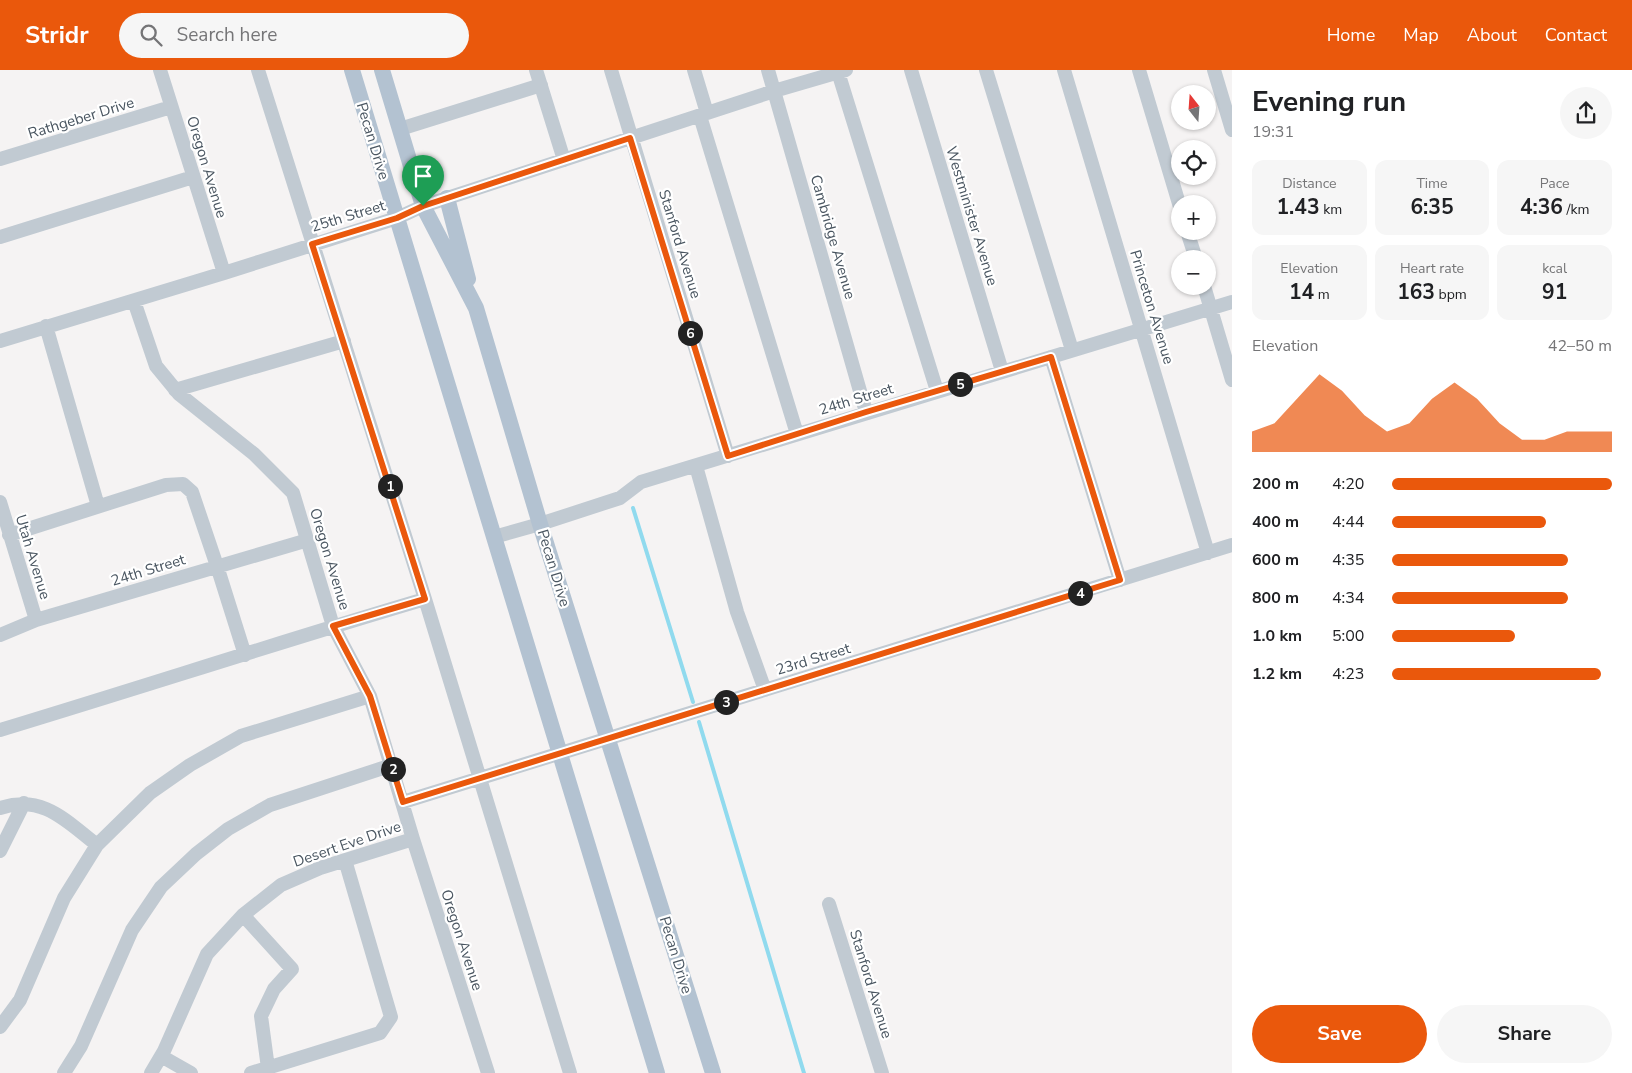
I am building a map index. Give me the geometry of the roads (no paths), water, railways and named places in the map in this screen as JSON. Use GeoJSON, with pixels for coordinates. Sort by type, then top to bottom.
{"type":"FeatureCollection","features":[{"type":"Feature","properties":{"kind":"main road","name":"Pecan Drive"},"geometry":{"type":"LineString","coordinates":[[352,70],[657,1073]]}},
{"type":"Feature","properties":{"kind":"main road","name":"Pecan Drive"},"geometry":{"type":"LineString","coordinates":[[382,70],[423,206],[476,308],[540,524],[713,1073]]}},
{"type":"Feature","properties":{"kind":"main road"},"geometry":{"type":"LineString","coordinates":[[447,198],[476,308]]}},
{"type":"Feature","properties":{"kind":"street","name":"Oregon Avenue"},"geometry":{"type":"LineString","coordinates":[[160,70],[224,273]]}},
{"type":"Feature","properties":{"kind":"street"},"geometry":{"type":"LineString","coordinates":[[258,70],[425,599],[570,1073]]}},
{"type":"Feature","properties":{"kind":"street"},"geometry":{"type":"LineString","coordinates":[[536,70],[564,160]]}},
{"type":"Feature","properties":{"kind":"street","name":"Stanford Avenue"},"geometry":{"type":"LineString","coordinates":[[611,70],[630,138],[728,456]]}},
{"type":"Feature","properties":{"kind":"street"},"geometry":{"type":"LineString","coordinates":[[694,70],[703,115],[797,434]]}},
{"type":"Feature","properties":{"kind":"street","name":"Cambridge Avenue"},"geometry":{"type":"LineString","coordinates":[[768,70],[866,412]]}},
{"type":"Feature","properties":{"kind":"street","name":"Westminister Avenue"},"geometry":{"type":"LineString","coordinates":[[912,70],[1002,371]]}},
{"type":"Feature","properties":{"kind":"street"},"geometry":{"type":"LineString","coordinates":[[986,70],[1072,350]]}},
{"type":"Feature","properties":{"kind":"street","name":"Princeton Avenue"},"geometry":{"type":"LineString","coordinates":[[1064,70],[1208,553]]}},
{"type":"Feature","properties":{"kind":"street"},"geometry":{"type":"LineString","coordinates":[[1139,70],[1176,195]]}},
{"type":"Feature","properties":{"kind":"street"},"geometry":{"type":"LineString","coordinates":[[1214,70],[1232,130]]}},
{"type":"Feature","properties":{"kind":"street"},"geometry":{"type":"LineString","coordinates":[[842,71],[937,391]]}},
{"type":"Feature","properties":{"kind":"street","name":"25th Street"},"geometry":{"type":"LineString","coordinates":[[0,341],[397,218],[447,198],[774,91],[842,71]]}},
{"type":"Feature","properties":{"kind":"street"},"geometry":{"type":"LineString","coordinates":[[400,128],[541,85]]}},
{"type":"Feature","properties":{"kind":"street","name":"Rathgeber Drive"},"geometry":{"type":"LineString","coordinates":[[0,159],[171,107]]}},
{"type":"Feature","properties":{"kind":"street"},"geometry":{"type":"LineString","coordinates":[[0,237],[193,178]]}},
{"type":"Feature","properties":{"kind":"street"},"geometry":{"type":"LineString","coordinates":[[1207,295],[1232,380]]}},
{"type":"Feature","properties":{"kind":"street","name":"Oregon Avenue"},"geometry":{"type":"LineString","coordinates":[[134,301],[156,366],[178,394],[254,454],[293,492],[333,626],[370,696],[413,839],[488,1073]]}},
{"type":"Feature","properties":{"kind":"street","name":"24th Street"},"geometry":{"type":"LineString","coordinates":[[494,536],[540,524],[620,498],[641,482],[1232,302]]}},
{"type":"Feature","properties":{"kind":"street"},"geometry":{"type":"LineString","coordinates":[[46,326],[98,506]]}},
{"type":"Feature","properties":{"kind":"street"},"geometry":{"type":"LineString","coordinates":[[176,390],[344,341]]}},
{"type":"Feature","properties":{"kind":"street"},"geometry":{"type":"LineString","coordinates":[[1051,357],[1120,580]]}},
{"type":"Feature","properties":{"kind":"street"},"geometry":{"type":"LineString","coordinates":[[696,466],[737,612],[765,690]]}},
{"type":"Feature","properties":{"kind":"street"},"geometry":{"type":"LineString","coordinates":[[9,535],[166,485],[183,484],[192,492],[245,655]]}},
{"type":"Feature","properties":{"kind":"street","name":"Utah Avenue"},"geometry":{"type":"LineString","coordinates":[[0,502],[36,620]]}},
{"type":"Feature","properties":{"kind":"street","name":"24th Street"},"geometry":{"type":"LineString","coordinates":[[0,635],[36,620],[308,540]]}},
{"type":"Feature","properties":{"kind":"street","name":"23rd Street"},"geometry":{"type":"LineString","coordinates":[[403,802],[1232,545]]}},
{"type":"Feature","properties":{"kind":"street"},"geometry":{"type":"LineString","coordinates":[[0,730],[425,599]]}},
{"type":"Feature","properties":{"kind":"street"},"geometry":{"type":"LineString","coordinates":[[0,1027],[20,1000],[64,898],[97,845],[150,793],[190,765],[242,736],[370,696]]}},
{"type":"Feature","properties":{"kind":"street"},"geometry":{"type":"LineString","coordinates":[[64,1073],[81,1046],[132,930],[161,887],[228,829],[270,805],[392,765]]}},
{"type":"Feature","properties":{"kind":"street"},"geometry":{"type":"LineString","coordinates":[[0,808],[24,803],[52,810],[97,845]]}},
{"type":"Feature","properties":{"kind":"street"},"geometry":{"type":"LineString","coordinates":[[0,851],[24,803]]}},
{"type":"Feature","properties":{"kind":"street","name":"Desert Eve Drive"},"geometry":{"type":"LineString","coordinates":[[151,1073],[161,1056],[207,954],[243,915],[281,885],[320,868],[413,839]]}},
{"type":"Feature","properties":{"kind":"street"},"geometry":{"type":"LineString","coordinates":[[251,1073],[380,1033],[392,1017],[345,860]]}},
{"type":"Feature","properties":{"kind":"street","name":"Stanford Avenue"},"geometry":{"type":"LineString","coordinates":[[829,904],[882,1073]]}},
{"type":"Feature","properties":{"kind":"street"},"geometry":{"type":"LineString","coordinates":[[243,915],[292,969],[274,988],[261,1016],[268,1068]]}},
{"type":"Feature","properties":{"kind":"street"},"geometry":{"type":"LineString","coordinates":[[161,1056],[191,1073]]}},
{"type":"Feature","properties":{"kind":"waterway"},"geometry":{"type":"LineString","coordinates":[[633,508],[693,702]]}},
{"type":"Feature","properties":{"kind":"waterway"},"geometry":{"type":"LineString","coordinates":[[699,722],[804,1073]]}}]}
